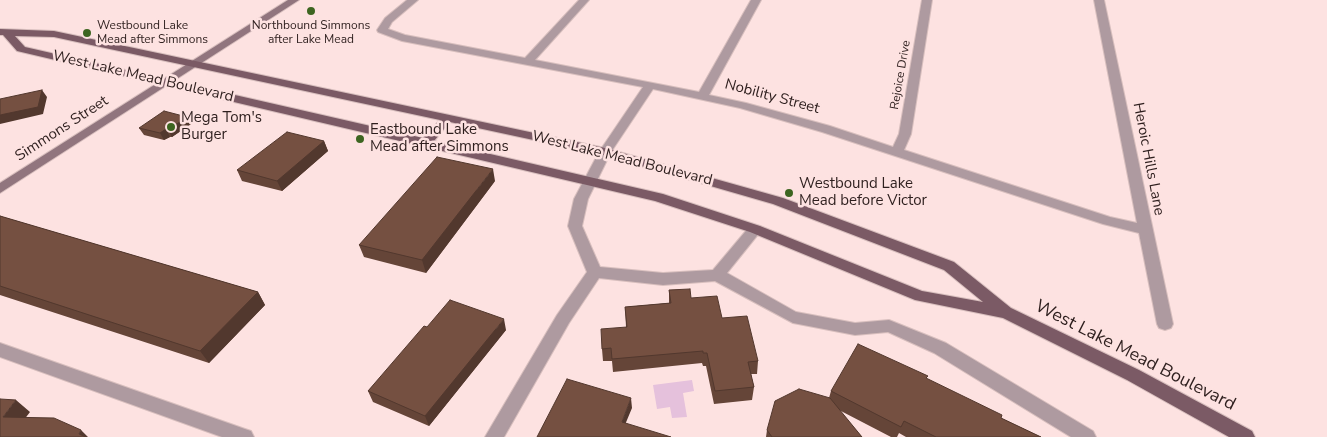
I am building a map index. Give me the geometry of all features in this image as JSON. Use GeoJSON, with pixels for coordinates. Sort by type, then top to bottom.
{"type":"FeatureCollection","features":[{"type":"Feature","properties":{"kind":"main road","name":"Simmons Street"},"geometry":{"type":"LineString","coordinates":[[0,189],[294,0]]}},
{"type":"Feature","properties":{"kind":"main road","name":"West Lake Mead Boulevard"},"geometry":{"type":"LineString","coordinates":[[4,33],[54,34],[605,152],[778,201],[949,266],[1005,312],[1133,375],[1246,437]]}},
{"type":"Feature","properties":{"kind":"main road","name":"West Lake Mead Boulevard"},"geometry":{"type":"LineString","coordinates":[[4,33],[21,49],[592,181],[684,205],[755,229],[920,296],[1005,312]]}},
{"type":"Feature","properties":{"kind":"main road"},"geometry":{"type":"LineString","coordinates":[[426,142],[448,118]]}},
{"type":"Feature","properties":{"kind":"street","name":"Nobility Street"},"geometry":{"type":"LineString","coordinates":[[413,0],[388,20],[382,30],[390,35],[402,38],[650,85],[784,116],[1108,221],[1145,229]]}},
{"type":"Feature","properties":{"kind":"street"},"geometry":{"type":"LineString","coordinates":[[527,62],[584,0]]}},
{"type":"Feature","properties":{"kind":"street"},"geometry":{"type":"LineString","coordinates":[[703,96],[756,0]]}},
{"type":"Feature","properties":{"kind":"street","name":"Rejoice Drive"},"geometry":{"type":"LineString","coordinates":[[897,152],[905,134],[927,0]]}},
{"type":"Feature","properties":{"kind":"street","name":"Heroic Hills Lane"},"geometry":{"type":"LineString","coordinates":[[1099,0],[1165,324]]}},
{"type":"Feature","properties":{"kind":"street"},"geometry":{"type":"LineString","coordinates":[[595,272],[575,226],[582,199],[605,152],[650,85]]}},
{"type":"Feature","properties":{"kind":"street"},"geometry":{"type":"LineString","coordinates":[[717,275],[755,229]]}},
{"type":"Feature","properties":{"kind":"street"},"geometry":{"type":"LineString","coordinates":[[595,272],[663,279],[717,275],[792,317],[855,329],[889,326],[940,348],[1087,437]]}},
{"type":"Feature","properties":{"kind":"street"},"geometry":{"type":"LineString","coordinates":[[494,437],[562,319],[595,272]]}},
{"type":"Feature","properties":{"kind":"street"},"geometry":{"type":"LineString","coordinates":[[0,350],[245,437]]}},
{"type":"Feature","properties":{"kind":"shaded area"},"geometry":{"type":"Polygon","coordinates":[[[692,380],[694,391],[683,393],[687,417],[672,418],[670,407],[657,409],[653,385],[692,380]]]}},
{"type":"Feature","properties":{"kind":"building"},"geometry":{"type":"Polygon","coordinates":[[[42,90],[38,107],[0,115],[0,99],[42,90]]]}},
{"type":"Feature","properties":{"kind":"building"},"geometry":{"type":"Polygon","coordinates":[[[164,111],[187,117],[160,133],[139,128],[164,111]]]}},
{"type":"Feature","properties":{"kind":"building"},"geometry":{"type":"Polygon","coordinates":[[[287,132],[324,141],[277,181],[237,170],[287,132]]]}},
{"type":"Feature","properties":{"kind":"building"},"geometry":{"type":"Polygon","coordinates":[[[437,157],[493,169],[422,260],[359,245],[437,157]]]}},
{"type":"Feature","properties":{"kind":"building"},"geometry":{"type":"Polygon","coordinates":[[[0,216],[258,292],[200,351],[0,286],[0,216]]]}},
{"type":"Feature","properties":{"kind":"building"},"geometry":{"type":"Polygon","coordinates":[[[690,289],[691,298],[717,296],[722,318],[747,316],[758,361],[748,362],[754,387],[715,391],[707,353],[703,353],[703,351],[612,359],[611,348],[602,349],[601,329],[627,327],[625,307],[671,303],[669,290],[690,289]]]}},
{"type":"Feature","properties":{"kind":"building"},"geometry":{"type":"Polygon","coordinates":[[[450,300],[504,319],[425,416],[368,391],[424,326],[427,327],[450,300]]]}},
{"type":"Feature","properties":{"kind":"building"},"geometry":{"type":"Polygon","coordinates":[[[858,344],[928,376],[926,378],[1002,415],[1001,418],[1041,437],[936,437],[904,421],[901,427],[831,391],[858,344]]]}},
{"type":"Feature","properties":{"kind":"building"},"geometry":{"type":"Polygon","coordinates":[[[567,379],[631,398],[622,422],[671,437],[537,437],[567,379]]]}},
{"type":"Feature","properties":{"kind":"building"},"geometry":{"type":"Polygon","coordinates":[[[799,389],[830,398],[862,437],[772,437],[767,430],[775,401],[799,389]]]}},
{"type":"Feature","properties":{"kind":"building"},"geometry":{"type":"Polygon","coordinates":[[[0,399],[16,400],[3,417],[54,418],[81,430],[79,434],[86,437],[0,437],[0,399]]]}},
{"type":"Feature","properties":{"kind":"place","name":"Northbound Simmons after Lake Mead"},"geometry":{"type":"Point","coordinates":[311,11]}},
{"type":"Feature","properties":{"kind":"place","name":"Westbound Lake Mead after Simmons"},"geometry":{"type":"Point","coordinates":[87,33]}},
{"type":"Feature","properties":{"kind":"place","name":"Mega Tom's Burger"},"geometry":{"type":"Point","coordinates":[171,127]}},
{"type":"Feature","properties":{"kind":"place","name":"Eastbound Lake Mead after Simmons"},"geometry":{"type":"Point","coordinates":[360,139]}},
{"type":"Feature","properties":{"kind":"place","name":"Westbound Lake Mead before Victor"},"geometry":{"type":"Point","coordinates":[789,193]}}]}
